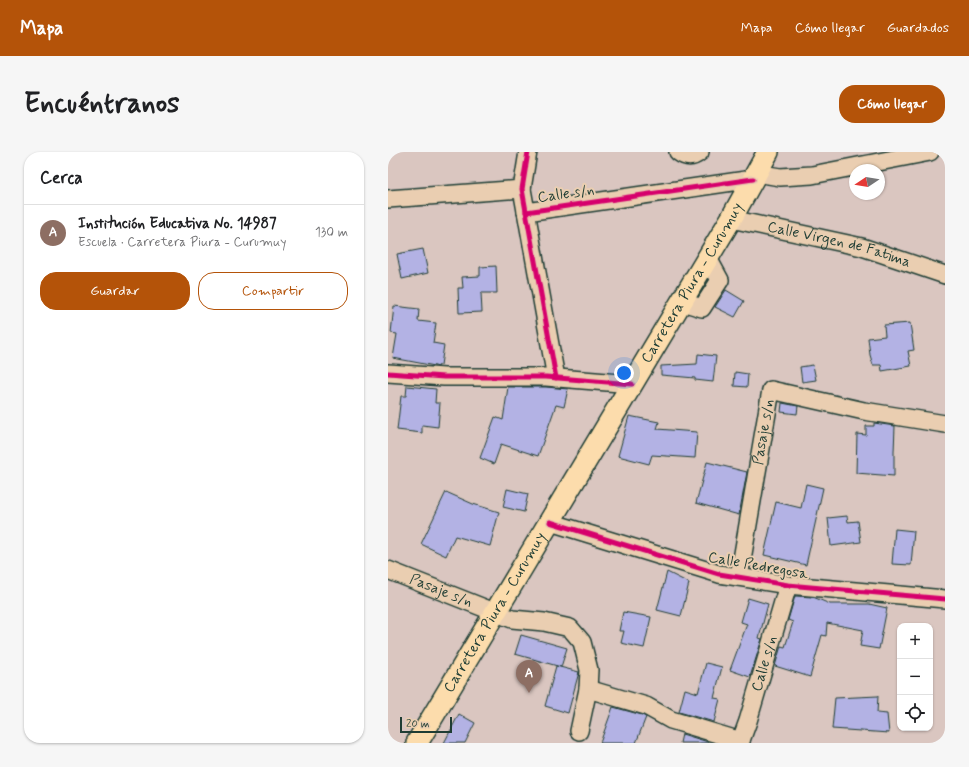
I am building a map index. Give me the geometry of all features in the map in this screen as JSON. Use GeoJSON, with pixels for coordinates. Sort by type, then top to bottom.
{"type":"FeatureCollection","features":[{"type":"Feature","properties":{"kind":"main road","name":"Carretera Piura - Curumuy"},"geometry":{"type":"LineString","coordinates":[[417,743],[682,302],[731,219],[768,152]]}},
{"type":"Feature","properties":{"kind":"street"},"geometry":{"type":"LineString","coordinates":[[526,212],[522,189],[528,152]]}},
{"type":"Feature","properties":{"kind":"street"},"geometry":{"type":"LineString","coordinates":[[678,152],[688,157],[700,152]]}},
{"type":"Feature","properties":{"kind":"street","name":"Calle s/n"},"geometry":{"type":"LineString","coordinates":[[556,378],[526,212],[754,176],[780,177],[812,174],[930,152]]}},
{"type":"Feature","properties":{"kind":"street"},"geometry":{"type":"LineString","coordinates":[[388,199],[522,189]]}},
{"type":"Feature","properties":{"kind":"street","name":"Calle Virgen de Fatima"},"geometry":{"type":"LineString","coordinates":[[731,219],[862,247],[945,275]]}},
{"type":"Feature","properties":{"kind":"street"},"geometry":{"type":"LineString","coordinates":[[388,373],[444,377],[484,376],[556,378],[632,384]]}},
{"type":"Feature","properties":{"kind":"street","name":"Pasaje s/n"},"geometry":{"type":"LineString","coordinates":[[740,577],[771,390],[864,411],[945,424]]}},
{"type":"Feature","properties":{"kind":"street","name":"Calle Pedregosa"},"geometry":{"type":"LineString","coordinates":[[550,522],[719,574],[788,585],[945,599]]}},
{"type":"Feature","properties":{"kind":"street","name":"Pasaje s/n"},"geometry":{"type":"LineString","coordinates":[[388,570],[512,618],[544,622],[570,628],[582,642],[589,670],[588,689],[579,730]]}},
{"type":"Feature","properties":{"kind":"street","name":"Calle s/n"},"geometry":{"type":"LineString","coordinates":[[741,742],[788,585]]}},
{"type":"Feature","properties":{"kind":"street"},"geometry":{"type":"LineString","coordinates":[[588,689],[646,706],[671,720],[741,742]]}},
{"type":"Feature","properties":{"kind":"building"},"geometry":{"type":"Polygon","coordinates":[[[423,249],[428,273],[402,279],[397,254],[423,249]]]}},
{"type":"Feature","properties":{"kind":"building"},"geometry":{"type":"Polygon","coordinates":[[[496,266],[497,293],[481,293],[482,312],[459,313],[458,288],[463,288],[462,277],[480,276],[480,267],[496,266]]]}},
{"type":"Feature","properties":{"kind":"building"},"geometry":{"type":"Polygon","coordinates":[[[726,290],[744,301],[735,317],[715,307],[726,290]]]}},
{"type":"Feature","properties":{"kind":"building"},"geometry":{"type":"Polygon","coordinates":[[[394,306],[419,309],[418,321],[436,323],[433,343],[444,345],[441,365],[438,367],[393,358],[397,334],[391,333],[394,306]]]}},
{"type":"Feature","properties":{"kind":"building"},"geometry":{"type":"Polygon","coordinates":[[[910,323],[914,350],[908,351],[911,366],[882,371],[881,365],[873,365],[868,338],[885,336],[884,325],[910,323]]]}},
{"type":"Feature","properties":{"kind":"building"},"geometry":{"type":"Polygon","coordinates":[[[698,354],[716,356],[713,382],[695,380],[695,378],[661,375],[661,366],[697,364],[698,354]]]}},
{"type":"Feature","properties":{"kind":"building"},"geometry":{"type":"Polygon","coordinates":[[[813,365],[816,380],[802,382],[800,367],[813,365]]]}},
{"type":"Feature","properties":{"kind":"building"},"geometry":{"type":"Polygon","coordinates":[[[735,372],[748,374],[747,387],[734,386],[735,372]]]}},
{"type":"Feature","properties":{"kind":"building"},"geometry":{"type":"Polygon","coordinates":[[[407,386],[436,389],[435,403],[440,403],[438,427],[422,425],[422,433],[397,430],[401,396],[406,396],[407,386]]]}},
{"type":"Feature","properties":{"kind":"building"},"geometry":{"type":"Polygon","coordinates":[[[508,387],[546,387],[568,389],[564,407],[556,405],[538,456],[501,444],[494,464],[480,458],[495,417],[503,420],[508,387]]]}},
{"type":"Feature","properties":{"kind":"building"},"geometry":{"type":"Polygon","coordinates":[[[782,403],[798,406],[797,414],[781,412],[782,403]]]}},
{"type":"Feature","properties":{"kind":"building"},"geometry":{"type":"Polygon","coordinates":[[[629,416],[659,422],[657,429],[697,432],[695,458],[652,455],[649,464],[618,456],[629,416]]]}},
{"type":"Feature","properties":{"kind":"building"},"geometry":{"type":"Polygon","coordinates":[[[874,423],[895,426],[894,476],[856,473],[857,434],[866,435],[866,426],[874,426],[874,423]]]}},
{"type":"Feature","properties":{"kind":"building"},"geometry":{"type":"Polygon","coordinates":[[[707,462],[747,472],[739,515],[696,503],[707,462]]]}},
{"type":"Feature","properties":{"kind":"building"},"geometry":{"type":"Polygon","coordinates":[[[806,484],[823,488],[806,565],[764,555],[776,502],[801,508],[806,484]]]}},
{"type":"Feature","properties":{"kind":"building"},"geometry":{"type":"Polygon","coordinates":[[[507,489],[528,494],[524,512],[503,507],[507,489]]]}},
{"type":"Feature","properties":{"kind":"building"},"geometry":{"type":"Polygon","coordinates":[[[446,492],[473,504],[499,512],[490,546],[455,536],[446,556],[421,544],[446,492]]]}},
{"type":"Feature","properties":{"kind":"building"},"geometry":{"type":"Polygon","coordinates":[[[847,516],[848,522],[858,521],[861,542],[831,546],[828,518],[847,516]]]}},
{"type":"Feature","properties":{"kind":"building"},"geometry":{"type":"Polygon","coordinates":[[[895,529],[914,531],[911,565],[892,564],[895,529]]]}},
{"type":"Feature","properties":{"kind":"building"},"geometry":{"type":"Polygon","coordinates":[[[667,572],[689,583],[681,616],[657,610],[667,572]]]}},
{"type":"Feature","properties":{"kind":"building"},"geometry":{"type":"Polygon","coordinates":[[[795,596],[813,597],[830,604],[869,604],[887,608],[879,649],[860,646],[863,630],[827,623],[826,636],[822,635],[810,677],[775,666],[781,646],[785,647],[793,622],[788,620],[795,596]]]}},
{"type":"Feature","properties":{"kind":"building"},"geometry":{"type":"Polygon","coordinates":[[[748,598],[768,604],[759,638],[762,639],[750,677],[730,670],[747,624],[741,622],[748,598]]]}},
{"type":"Feature","properties":{"kind":"building"},"geometry":{"type":"Polygon","coordinates":[[[623,612],[651,617],[644,648],[621,643],[624,631],[619,631],[623,612]]]}},
{"type":"Feature","properties":{"kind":"building"},"geometry":{"type":"Polygon","coordinates":[[[521,635],[567,648],[561,667],[515,654],[521,635]]]}},
{"type":"Feature","properties":{"kind":"building"},"geometry":{"type":"Polygon","coordinates":[[[706,663],[722,667],[714,698],[720,699],[714,722],[679,712],[685,689],[698,693],[706,663]]]}},
{"type":"Feature","properties":{"kind":"building"},"geometry":{"type":"Polygon","coordinates":[[[556,666],[579,672],[568,713],[545,706],[556,666]]]}},
{"type":"Feature","properties":{"kind":"building"},"geometry":{"type":"Polygon","coordinates":[[[878,696],[877,713],[887,714],[889,733],[832,729],[835,698],[878,696]]]}},
{"type":"Feature","properties":{"kind":"building"},"geometry":{"type":"Polygon","coordinates":[[[613,707],[646,717],[636,743],[600,743],[613,707]]]}},
{"type":"Feature","properties":{"kind":"building"},"geometry":{"type":"Polygon","coordinates":[[[459,714],[475,723],[465,743],[444,743],[459,714]]]}},
{"type":"Feature","properties":{"kind":"building"},"geometry":{"type":"Polygon","coordinates":[[[682,734],[708,742],[708,743],[680,743],[682,734]]]}},
{"type":"Feature","properties":{"kind":"cycle path"},"geometry":{"type":"LineString","coordinates":[[528,152],[522,189],[556,378]]}},
{"type":"Feature","properties":{"kind":"cycle path"},"geometry":{"type":"LineString","coordinates":[[526,212],[753,179]]}},
{"type":"Feature","properties":{"kind":"cycle path"},"geometry":{"type":"LineString","coordinates":[[388,373],[444,377],[546,377],[632,384]]}},
{"type":"Feature","properties":{"kind":"cycle path"},"geometry":{"type":"LineString","coordinates":[[550,522],[719,574],[788,585],[945,599]]}},
{"type":"Feature","properties":{"kind":"place","name":"Institución Educativa No. 14987"},"geometry":{"type":"Point","coordinates":[529,693]}}]}
